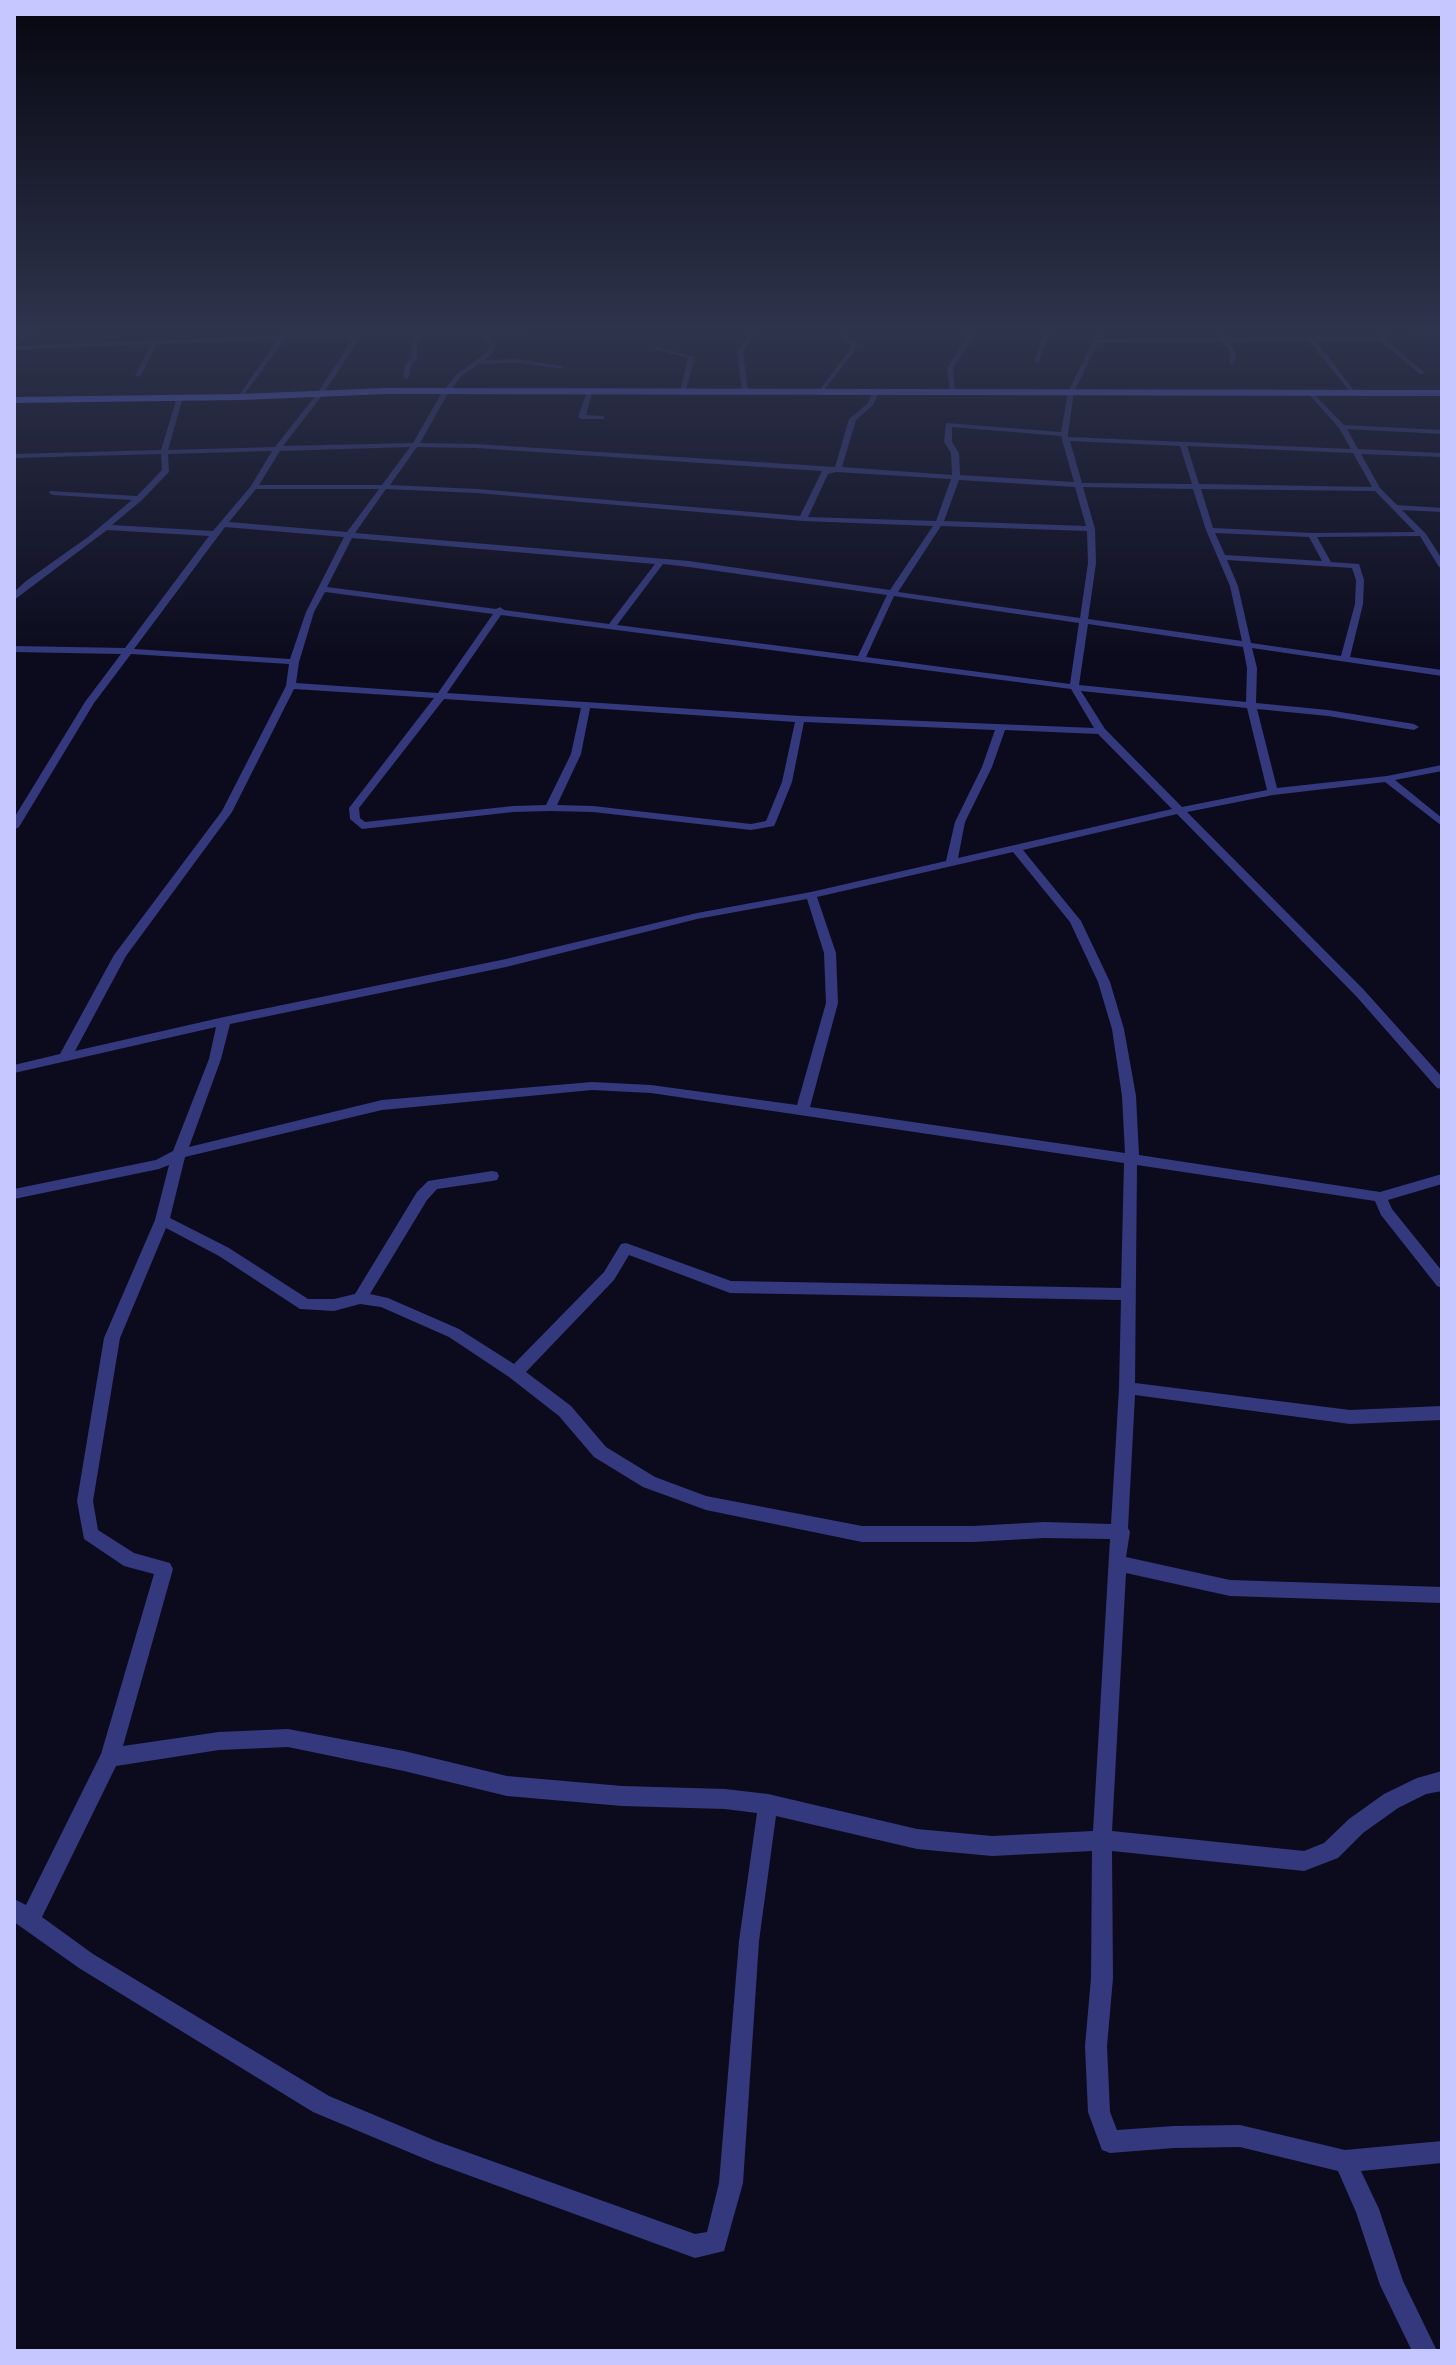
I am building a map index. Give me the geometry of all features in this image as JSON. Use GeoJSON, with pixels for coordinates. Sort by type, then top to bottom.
{"type":"FeatureCollection","features":[{"type":"Feature","properties":{"kind":"street"},"geometry":{"type":"LineString","coordinates":[[14,597],[139,498],[166,470],[164,452],[167,441]]}},
{"type":"Feature","properties":{"kind":"street"},"geometry":{"type":"LineString","coordinates":[[14,827],[90,702],[222,524],[254,487],[283,441]]}},
{"type":"Feature","properties":{"kind":"street"},"geometry":{"type":"LineString","coordinates":[[64,1059],[120,955],[227,812],[291,686],[294,662],[310,612],[350,534],[417,441]]}},
{"type":"Feature","properties":{"kind":"street"},"geometry":{"type":"LineString","coordinates":[[838,469],[846,441]]}},
{"type":"Feature","properties":{"kind":"street"},"geometry":{"type":"LineString","coordinates":[[861,659],[892,593],[939,523],[956,477],[955,453],[948,441]]}},
{"type":"Feature","properties":{"kind":"street"},"geometry":{"type":"LineString","coordinates":[[1066,441],[1091,529],[1092,563],[1081,622],[1074,687],[1101,731],[1360,993],[1442,1085]]}},
{"type":"Feature","properties":{"kind":"street"},"geometry":{"type":"LineString","coordinates":[[1144,441],[1442,455]]}},
{"type":"Feature","properties":{"kind":"street"},"geometry":{"type":"LineString","coordinates":[[1349,441],[1377,489],[1422,534],[1442,565]]}},
{"type":"Feature","properties":{"kind":"street"},"geometry":{"type":"LineString","coordinates":[[1183,444],[1210,530],[1234,586],[1252,668],[1251,706],[1273,792]]}},
{"type":"Feature","properties":{"kind":"street"},"geometry":{"type":"LineString","coordinates":[[14,456],[415,445],[540,449],[1078,485],[1197,489],[1377,489]]}},
{"type":"Feature","properties":{"kind":"street"},"geometry":{"type":"LineString","coordinates":[[803,519],[825,472],[838,469]]}},
{"type":"Feature","properties":{"kind":"street"},"geometry":{"type":"LineString","coordinates":[[254,487],[384,487],[558,496],[803,519],[1091,529]]}},
{"type":"Feature","properties":{"kind":"street"},"geometry":{"type":"LineString","coordinates":[[53,493],[139,498]]}},
{"type":"Feature","properties":{"kind":"street"},"geometry":{"type":"LineString","coordinates":[[1396,507],[1442,510]]}},
{"type":"Feature","properties":{"kind":"street"},"geometry":{"type":"LineString","coordinates":[[222,524],[661,561],[1442,673]]}},
{"type":"Feature","properties":{"kind":"street"},"geometry":{"type":"LineString","coordinates":[[104,527],[215,534]]}},
{"type":"Feature","properties":{"kind":"street"},"geometry":{"type":"LineString","coordinates":[[1210,530],[1312,535],[1422,534]]}},
{"type":"Feature","properties":{"kind":"street"},"geometry":{"type":"LineString","coordinates":[[1312,535],[1328,564]]}},
{"type":"Feature","properties":{"kind":"street"},"geometry":{"type":"LineString","coordinates":[[1223,557],[1356,566],[1360,580],[1359,604],[1345,660]]}},
{"type":"Feature","properties":{"kind":"street"},"geometry":{"type":"LineString","coordinates":[[611,627],[661,561]]}},
{"type":"Feature","properties":{"kind":"street"},"geometry":{"type":"LineString","coordinates":[[322,589],[1074,687],[1328,713],[1414,727]]}},
{"type":"Feature","properties":{"kind":"street"},"geometry":{"type":"LineString","coordinates":[[500,610],[440,697],[354,808],[355,819],[362,826],[513,809],[550,808],[609,810],[751,827],[770,824],[787,782],[800,719]]}},
{"type":"Feature","properties":{"kind":"street"},"geometry":{"type":"LineString","coordinates":[[14,649],[129,651],[294,662]]}},
{"type":"Feature","properties":{"kind":"street"},"geometry":{"type":"LineString","coordinates":[[291,686],[800,719],[1101,731]]}},
{"type":"Feature","properties":{"kind":"street"},"geometry":{"type":"LineString","coordinates":[[550,808],[576,754],[586,705]]}},
{"type":"Feature","properties":{"kind":"street"},"geometry":{"type":"LineString","coordinates":[[951,864],[960,822],[987,767],[1000,729]]}},
{"type":"Feature","properties":{"kind":"street"},"geometry":{"type":"LineString","coordinates":[[14,1069],[224,1021],[506,963],[697,916],[811,895],[886,876],[1017,850],[1177,811],[1273,792],[1387,779],[1442,768]]}},
{"type":"Feature","properties":{"kind":"street"},"geometry":{"type":"LineString","coordinates":[[1387,779],[1442,823]]}},
{"type":"Feature","properties":{"kind":"street"},"geometry":{"type":"LineString","coordinates":[[1017,850],[1075,921],[1104,982],[1118,1029],[1129,1096],[1132,1158],[1127,1388],[1102,1840],[1102,1978],[1096,2046],[1099,2112],[1110,2142],[1240,2136],[1345,2161],[1442,2152]]}},
{"type":"Feature","properties":{"kind":"street"},"geometry":{"type":"LineString","coordinates":[[802,1111],[832,1003],[830,953],[811,895]]}},
{"type":"Feature","properties":{"kind":"street"},"geometry":{"type":"LineString","coordinates":[[224,1021],[215,1059],[179,1154],[162,1220],[112,1338],[85,1501],[90,1534],[130,1560],[164,1569],[110,1757],[22,1914],[86,1961],[321,2104],[421,2147],[695,2246],[716,2243],[731,2183],[749,1941],[768,1804]]}},
{"type":"Feature","properties":{"kind":"street"},"geometry":{"type":"LineString","coordinates":[[14,1194],[159,1164],[179,1154],[382,1105],[592,1086],[712,1096],[1380,1197],[1442,1179]]}},
{"type":"Feature","properties":{"kind":"street"},"geometry":{"type":"LineString","coordinates":[[360,1298],[422,1196],[433,1185],[492,1176]]}},
{"type":"Feature","properties":{"kind":"street"},"geometry":{"type":"LineString","coordinates":[[1380,1197],[1386,1211],[1442,1282]]}},
{"type":"Feature","properties":{"kind":"street"},"geometry":{"type":"LineString","coordinates":[[162,1220],[224,1252],[305,1305],[334,1305],[360,1298],[383,1302],[454,1333],[565,1411],[600,1452],[649,1482],[706,1503],[862,1534],[973,1534],[1044,1530],[1121,1532]]}},
{"type":"Feature","properties":{"kind":"street"},"geometry":{"type":"LineString","coordinates":[[515,1373],[609,1276],[626,1248],[730,1287],[1129,1294]]}},
{"type":"Feature","properties":{"kind":"street"},"geometry":{"type":"LineString","coordinates":[[1127,1388],[1350,1417],[1442,1413]]}},
{"type":"Feature","properties":{"kind":"street"},"geometry":{"type":"LineString","coordinates":[[1117,1563],[1230,1588],[1442,1595]]}},
{"type":"Feature","properties":{"kind":"street"},"geometry":{"type":"LineString","coordinates":[[110,1757],[219,1741],[288,1738],[507,1786],[768,1804],[917,1839],[992,1846],[1102,1840],[1304,1861],[1331,1851],[1356,1826],[1391,1801],[1424,1785],[1442,1781]]}},
{"type":"Feature","properties":{"kind":"street"},"geometry":{"type":"LineString","coordinates":[[1345,2161],[1367,2209],[1392,2285],[1425,2351]]}}]}
